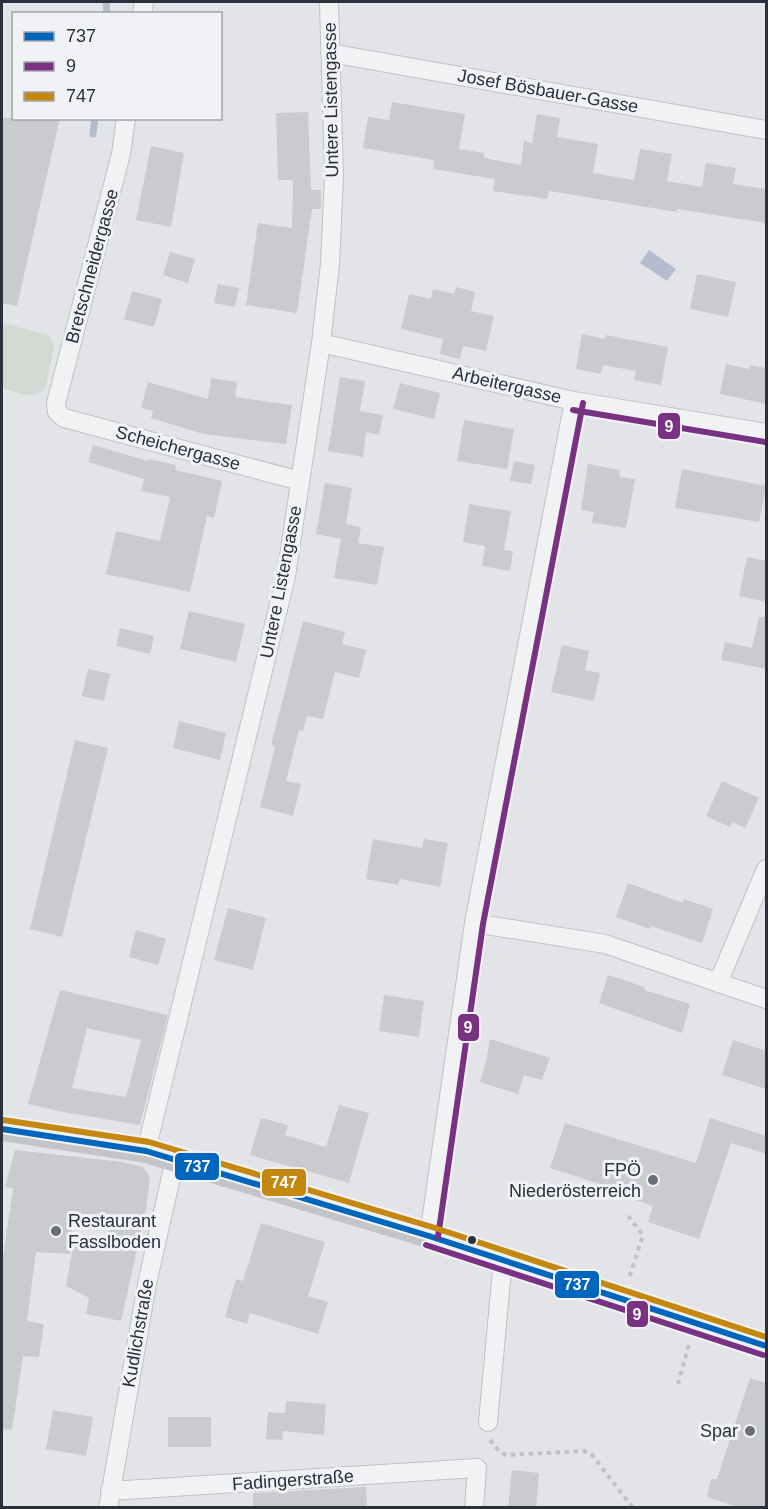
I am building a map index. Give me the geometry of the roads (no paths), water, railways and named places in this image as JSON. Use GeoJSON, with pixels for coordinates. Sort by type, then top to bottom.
{"type":"FeatureCollection","features":[{"type":"Feature","properties":{"kind":"main road"},"geometry":{"type":"LineString","coordinates":[[2,1129],[146,1151],[175,1159],[503,1259],[766,1346]]}},
{"type":"Feature","properties":{"kind":"street","name":"Untere Listengasse"},"geometry":{"type":"LineString","coordinates":[[146,1151],[286,576],[321,343],[330,264],[334,176],[329,2]]}},
{"type":"Feature","properties":{"kind":"street","name":"Josef Bösbauer-Gasse"},"geometry":{"type":"LineString","coordinates":[[330,53],[766,130]]}},
{"type":"Feature","properties":{"kind":"street","name":"Bretschneidergasse"},"geometry":{"type":"LineString","coordinates":[[57,412],[56,404],[121,154],[126,120]]}},
{"type":"Feature","properties":{"kind":"street","name":"Arbeitergasse"},"geometry":{"type":"LineString","coordinates":[[321,343],[574,401],[766,433]]}},
{"type":"Feature","properties":{"kind":"street"},"geometry":{"type":"LineString","coordinates":[[429,1236],[474,923],[574,401]]}},
{"type":"Feature","properties":{"kind":"street","name":"Scheichergasse"},"geometry":{"type":"LineString","coordinates":[[57,412],[64,418],[300,481]]}},
{"type":"Feature","properties":{"kind":"street"},"geometry":{"type":"LineString","coordinates":[[718,983],[766,869]]}},
{"type":"Feature","properties":{"kind":"street"},"geometry":{"type":"LineString","coordinates":[[474,923],[605,944],[766,999]]}},
{"type":"Feature","properties":{"kind":"street","name":"Kudlichstraße"},"geometry":{"type":"LineString","coordinates":[[109,1499],[147,1284],[175,1159]]}},
{"type":"Feature","properties":{"kind":"street"},"geometry":{"type":"LineString","coordinates":[[488,1422],[503,1259]]}},
{"type":"Feature","properties":{"kind":"street","name":"Fadingerstraße"},"geometry":{"type":"LineString","coordinates":[[109,1499],[477,1468],[474,1508]]}},
{"type":"Feature","properties":{"kind":"water"},"geometry":{"type":"Polygon","coordinates":[[[649,250],[676,269],[667,281],[640,263],[649,250]]]}},
{"type":"Feature","properties":{"kind":"waterway"},"geometry":{"type":"LineString","coordinates":[[106,2],[107,12]]}},
{"type":"Feature","properties":{"kind":"waterway"},"geometry":{"type":"LineString","coordinates":[[93,134],[95,120]]}},
{"type":"Feature","properties":{"kind":"place","name":"FPÖ Niederösterreich"},"geometry":{"type":"Point","coordinates":[653,1180]}},
{"type":"Feature","properties":{"kind":"place","name":"Restaurant Fasslboden"},"geometry":{"type":"Point","coordinates":[56,1231]}},
{"type":"Feature","properties":{"kind":"place","name":"Spar"},"geometry":{"type":"Point","coordinates":[750,1431]}}]}
